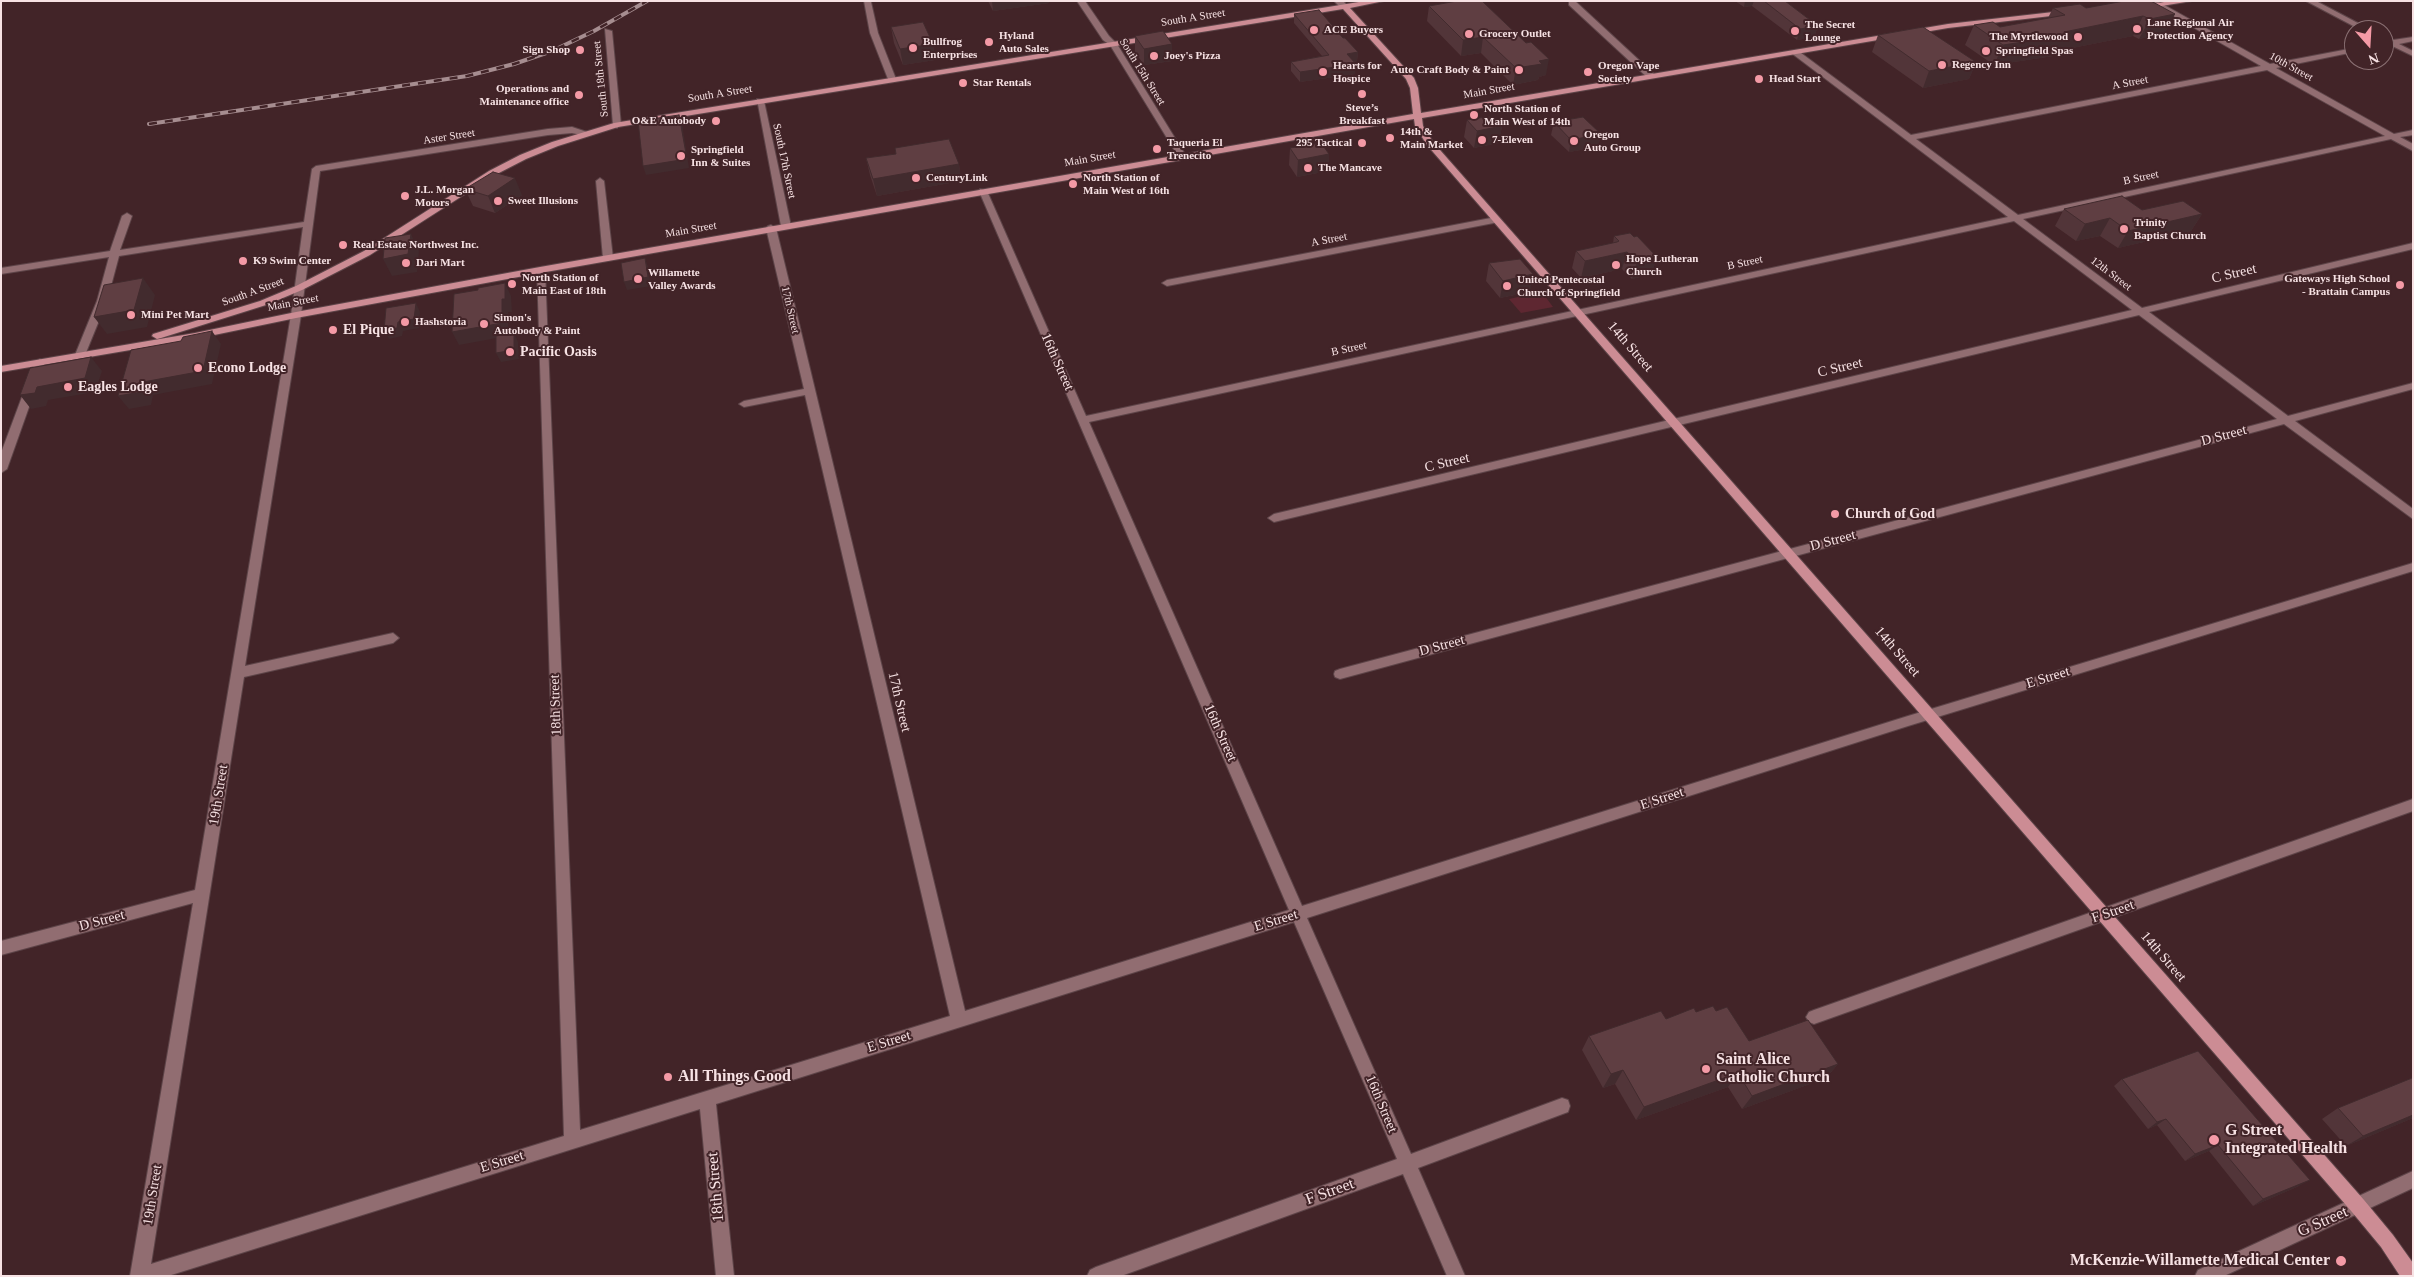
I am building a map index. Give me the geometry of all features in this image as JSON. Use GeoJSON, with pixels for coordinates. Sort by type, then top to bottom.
{"type":"FeatureCollection","features":[{"type":"Feature","properties":{"kind":"main road","name":"South A Street"},"geometry":{"type":"LineString","coordinates":[[107,350],[222,317],[299,288],[367,253],[492,173],[523,157],[586,133],[617,125],[892,78],[1113,44],[1342,4],[1380,1]]}},
{"type":"Feature","properties":{"kind":"main road"},"geometry":{"type":"LineString","coordinates":[[2130,8],[2188,1]]}},
{"type":"Feature","properties":{"kind":"main road","name":"14th Street"},"geometry":{"type":"LineString","coordinates":[[1342,4],[1410,78],[1414,88],[1419,126],[1430,143],[2358,1206],[2387,1241],[2411,1276]]}},
{"type":"Feature","properties":{"kind":"main road","name":"Main Street"},"geometry":{"type":"LineString","coordinates":[[1,369],[195,336],[296,315],[771,228],[1182,156],[1989,19],[2075,12]]}},
{"type":"Feature","properties":{"kind":"street","name":"South 15th Street"},"geometry":{"type":"LineString","coordinates":[[1081,1],[1106,38],[1113,44],[1182,156]]}},
{"type":"Feature","properties":{"kind":"street"},"geometry":{"type":"LineString","coordinates":[[2310,1],[2347,20]]}},
{"type":"Feature","properties":{"kind":"street"},"geometry":{"type":"LineString","coordinates":[[866,2],[874,33],[892,78]]}},
{"type":"Feature","properties":{"kind":"street"},"geometry":{"type":"LineString","coordinates":[[1572,3],[1651,76]]}},
{"type":"Feature","properties":{"kind":"street","name":"10th Street"},"geometry":{"type":"LineString","coordinates":[[2155,4],[2413,148]]}},
{"type":"Feature","properties":{"kind":"street","name":"South 18th Street"},"geometry":{"type":"LineString","coordinates":[[608,31],[617,125]]}},
{"type":"Feature","properties":{"kind":"street"},"geometry":{"type":"LineString","coordinates":[[2394,43],[2413,39]]}},
{"type":"Feature","properties":{"kind":"street"},"geometry":{"type":"LineString","coordinates":[[2394,46],[2413,54]]}},
{"type":"Feature","properties":{"kind":"street","name":"12th Street"},"geometry":{"type":"LineString","coordinates":[[1794,52],[2413,515]]}},
{"type":"Feature","properties":{"kind":"street","name":"A Street"},"geometry":{"type":"LineString","coordinates":[[1910,138],[2344,52]]}},
{"type":"Feature","properties":{"kind":"street","name":"South 17th Street"},"geometry":{"type":"LineString","coordinates":[[760,101],[786,226]]}},
{"type":"Feature","properties":{"kind":"street","name":"Aster Street"},"geometry":{"type":"LineString","coordinates":[[316,169],[548,132],[572,130],[586,133]]}},
{"type":"Feature","properties":{"kind":"street","name":"B Street"},"geometry":{"type":"LineString","coordinates":[[1083,420],[2413,132]]}},
{"type":"Feature","properties":{"kind":"street","name":"19th Street"},"geometry":{"type":"LineString","coordinates":[[139,1276],[203,894],[296,315],[316,169]]}},
{"type":"Feature","properties":{"kind":"street"},"geometry":{"type":"LineString","coordinates":[[600,181],[608,258]]}},
{"type":"Feature","properties":{"kind":"street","name":"16th Street"},"geometry":{"type":"LineString","coordinates":[[983,191],[1456,1276]]}},
{"type":"Feature","properties":{"kind":"street"},"geometry":{"type":"LineString","coordinates":[[80,355],[102,301],[115,249],[127,216]]}},
{"type":"Feature","properties":{"kind":"street","name":"A Street"},"geometry":{"type":"LineString","coordinates":[[1167,283],[1496,220]]}},
{"type":"Feature","properties":{"kind":"street"},"geometry":{"type":"LineString","coordinates":[[1,271],[308,224]]}},
{"type":"Feature","properties":{"kind":"street","name":"17th Street"},"geometry":{"type":"LineString","coordinates":[[771,228],[959,1020]]}},
{"type":"Feature","properties":{"kind":"street","name":"C Street"},"geometry":{"type":"LineString","coordinates":[[1274,518],[2413,246]]}},
{"type":"Feature","properties":{"kind":"street","name":"18th Street"},"geometry":{"type":"LineString","coordinates":[[540,270],[572,1141]]}},
{"type":"Feature","properties":{"kind":"street"},"geometry":{"type":"LineString","coordinates":[[1,469],[40,362]]}},
{"type":"Feature","properties":{"kind":"street","name":"D Street"},"geometry":{"type":"LineString","coordinates":[[1340,674],[2413,386]]}},
{"type":"Feature","properties":{"kind":"street"},"geometry":{"type":"LineString","coordinates":[[744,404],[810,391]]}},
{"type":"Feature","properties":{"kind":"street","name":"E Street"},"geometry":{"type":"LineString","coordinates":[[139,1276],[1299,914],[1928,715],[2413,567]]}},
{"type":"Feature","properties":{"kind":"street"},"geometry":{"type":"LineString","coordinates":[[238,673],[393,638]]}},
{"type":"Feature","properties":{"kind":"street","name":"F Street"},"geometry":{"type":"LineString","coordinates":[[1814,1017],[2413,805]]}},
{"type":"Feature","properties":{"kind":"street","name":"D Street"},"geometry":{"type":"LineString","coordinates":[[1,948],[203,894]]}},
{"type":"Feature","properties":{"kind":"street","name":"18th Street"},"geometry":{"type":"LineString","coordinates":[[707,1099],[725,1276]]}},
{"type":"Feature","properties":{"kind":"street","name":"F Street"},"geometry":{"type":"LineString","coordinates":[[1096,1276],[1562,1106]]}},
{"type":"Feature","properties":{"kind":"street","name":"G Street"},"geometry":{"type":"LineString","coordinates":[[2204,1276],[2413,1179]]}},
{"type":"Feature","properties":{"kind":"shaded area"},"geometry":{"type":"Polygon","coordinates":[[[1542,292],[1553,307],[1521,313],[1509,299],[1542,292]]]}},
{"type":"Feature","properties":{"kind":"building"},"geometry":{"type":"Polygon","coordinates":[[[1457,1],[1482,1],[1526,43],[1531,42],[1549,59],[1539,61],[1542,64],[1516,68],[1483,37],[1463,40],[1429,6],[1457,1]]]}},
{"type":"Feature","properties":{"kind":"building"},"geometry":{"type":"Polygon","coordinates":[[[1764,1],[1785,1],[1818,26],[1800,29],[1764,1]]]}},
{"type":"Feature","properties":{"kind":"building"},"geometry":{"type":"Polygon","coordinates":[[[2124,1],[2151,1],[2175,14],[2150,19],[2143,16],[2064,32],[2069,35],[2003,45],[1974,25],[1993,22],[2000,27],[2065,15],[2053,8],[2080,4],[2086,8],[2124,1]]]}},
{"type":"Feature","properties":{"kind":"building"},"geometry":{"type":"Polygon","coordinates":[[[1319,10],[1358,52],[1347,54],[1356,64],[1300,72],[1291,62],[1329,55],[1294,14],[1319,10]]]}},
{"type":"Feature","properties":{"kind":"building"},"geometry":{"type":"Polygon","coordinates":[[[923,22],[933,44],[900,49],[891,27],[923,22]]]}},
{"type":"Feature","properties":{"kind":"building"},"geometry":{"type":"Polygon","coordinates":[[[1923,27],[1976,62],[1929,71],[1878,35],[1923,27]]]}},
{"type":"Feature","properties":{"kind":"building"},"geometry":{"type":"Polygon","coordinates":[[[1163,31],[1172,44],[1144,49],[1135,36],[1163,31]]]}},
{"type":"Feature","properties":{"kind":"building"},"geometry":{"type":"Polygon","coordinates":[[[679,115],[687,159],[643,166],[638,121],[679,115]]]}},
{"type":"Feature","properties":{"kind":"building"},"geometry":{"type":"Polygon","coordinates":[[[1492,116],[1502,126],[1477,131],[1467,120],[1492,116]]]}},
{"type":"Feature","properties":{"kind":"building"},"geometry":{"type":"Polygon","coordinates":[[[1583,117],[1601,134],[1571,140],[1554,122],[1583,117]]]}},
{"type":"Feature","properties":{"kind":"building"},"geometry":{"type":"Polygon","coordinates":[[[949,139],[959,164],[873,179],[866,158],[896,154],[895,148],[949,139]]]}},
{"type":"Feature","properties":{"kind":"building"},"geometry":{"type":"Polygon","coordinates":[[[1321,143],[1329,154],[1298,160],[1290,148],[1321,143]]]}},
{"type":"Feature","properties":{"kind":"building"},"geometry":{"type":"Polygon","coordinates":[[[493,172],[515,178],[488,196],[465,189],[493,172]]]}},
{"type":"Feature","properties":{"kind":"building"},"geometry":{"type":"Polygon","coordinates":[[[2122,196],[2142,210],[2183,201],[2202,214],[2128,231],[2110,218],[2085,224],[2064,209],[2122,196]]]}},
{"type":"Feature","properties":{"kind":"building"},"geometry":{"type":"Polygon","coordinates":[[[1630,233],[1634,237],[1637,236],[1657,257],[1637,261],[1627,252],[1585,261],[1576,251],[1617,242],[1619,241],[1614,236],[1630,233]]]}},
{"type":"Feature","properties":{"kind":"building"},"geometry":{"type":"Polygon","coordinates":[[[411,234],[408,254],[383,259],[385,238],[411,234]]]}},
{"type":"Feature","properties":{"kind":"building"},"geometry":{"type":"Polygon","coordinates":[[[645,258],[648,277],[624,282],[621,263],[645,258]]]}},
{"type":"Feature","properties":{"kind":"building"},"geometry":{"type":"Polygon","coordinates":[[[1520,259],[1533,274],[1503,281],[1489,263],[1520,259]]]}},
{"type":"Feature","properties":{"kind":"building"},"geometry":{"type":"Polygon","coordinates":[[[143,278],[134,310],[94,317],[104,285],[143,278]]]}},
{"type":"Feature","properties":{"kind":"building"},"geometry":{"type":"Polygon","coordinates":[[[505,283],[505,299],[502,299],[502,323],[452,332],[454,294],[505,283]]]}},
{"type":"Feature","properties":{"kind":"building"},"geometry":{"type":"Polygon","coordinates":[[[416,303],[414,319],[398,322],[397,328],[384,330],[386,308],[416,303]]]}},
{"type":"Feature","properties":{"kind":"building"},"geometry":{"type":"Polygon","coordinates":[[[212,331],[203,371],[143,382],[141,392],[118,396],[131,350],[181,341],[183,337],[212,331]]]}},
{"type":"Feature","properties":{"kind":"building"},"geometry":{"type":"Polygon","coordinates":[[[514,333],[514,350],[496,353],[496,336],[514,333]]]}},
{"type":"Feature","properties":{"kind":"building"},"geometry":{"type":"Polygon","coordinates":[[[91,357],[85,378],[37,387],[35,393],[20,395],[30,368],[91,357]]]}},
{"type":"Feature","properties":{"kind":"building","name":"Saint Alice Catholic Church"},"geometry":{"type":"Polygon","coordinates":[[[1713,1006],[1716,1011],[1727,1007],[1749,1041],[1808,1020],[1838,1064],[1752,1096],[1738,1073],[1644,1107],[1623,1070],[1611,1074],[1589,1036],[1661,1011],[1666,1019],[1694,1008],[1696,1012],[1713,1006]]]}},
{"type":"Feature","properties":{"kind":"building","name":"G Street Integrated Health"},"geometry":{"type":"Polygon","coordinates":[[[2198,1051],[2310,1180],[2263,1199],[2218,1145],[2195,1154],[2166,1119],[2157,1122],[2122,1079],[2198,1051]]]}},
{"type":"Feature","properties":{"kind":"building"},"geometry":{"type":"Polygon","coordinates":[[[2412,1078],[2413,1115],[2363,1136],[2338,1108],[2412,1078]]]}},
{"type":"Feature","properties":{"kind":"railway"},"geometry":{"type":"LineString","coordinates":[[149,124],[467,76],[514,64],[552,51],[594,31],[647,1]]}},
{"type":"Feature","properties":{"kind":"place","name":"Lane Regional Air Protection Agency"},"geometry":{"type":"Point","coordinates":[2137,29]}},
{"type":"Feature","properties":{"kind":"place","name":"ACE Buyers"},"geometry":{"type":"Point","coordinates":[1314,30]}},
{"type":"Feature","properties":{"kind":"place","name":"The Secret Lounge"},"geometry":{"type":"Point","coordinates":[1795,31]}},
{"type":"Feature","properties":{"kind":"place","name":"Grocery Outlet"},"geometry":{"type":"Point","coordinates":[1469,34]}},
{"type":"Feature","properties":{"kind":"place","name":"The Myrtlewood"},"geometry":{"type":"Point","coordinates":[2078,37]}},
{"type":"Feature","properties":{"kind":"place","name":"Hyland Auto Sales"},"geometry":{"type":"Point","coordinates":[989,42]}},
{"type":"Feature","properties":{"kind":"place","name":"Bullfrog Enterprises"},"geometry":{"type":"Point","coordinates":[913,48]}},
{"type":"Feature","properties":{"kind":"place","name":"Sign Shop"},"geometry":{"type":"Point","coordinates":[580,50]}},
{"type":"Feature","properties":{"kind":"place","name":"Springfield Spas"},"geometry":{"type":"Point","coordinates":[1986,51]}},
{"type":"Feature","properties":{"kind":"place","name":"Joey's Pizza"},"geometry":{"type":"Point","coordinates":[1154,56]}},
{"type":"Feature","properties":{"kind":"place","name":"Regency Inn"},"geometry":{"type":"Point","coordinates":[1942,65]}},
{"type":"Feature","properties":{"kind":"place","name":"Auto Craft Body & Paint"},"geometry":{"type":"Point","coordinates":[1519,70]}},
{"type":"Feature","properties":{"kind":"place","name":"Hearts for Hospice"},"geometry":{"type":"Point","coordinates":[1323,72]}},
{"type":"Feature","properties":{"kind":"place","name":"Oregon Vape Society"},"geometry":{"type":"Point","coordinates":[1588,72]}},
{"type":"Feature","properties":{"kind":"place","name":"Head Start"},"geometry":{"type":"Point","coordinates":[1759,79]}},
{"type":"Feature","properties":{"kind":"place","name":"Star Rentals"},"geometry":{"type":"Point","coordinates":[963,83]}},
{"type":"Feature","properties":{"kind":"place","name":"Steve’s Breakfast"},"geometry":{"type":"Point","coordinates":[1362,94]}},
{"type":"Feature","properties":{"kind":"place","name":"Operations and Maintenance office"},"geometry":{"type":"Point","coordinates":[579,95]}},
{"type":"Feature","properties":{"kind":"place","name":"North Station of Main West of 14th"},"geometry":{"type":"Point","coordinates":[1474,115]}},
{"type":"Feature","properties":{"kind":"place","name":"O&E Autobody"},"geometry":{"type":"Point","coordinates":[716,121]}},
{"type":"Feature","properties":{"kind":"place","name":"14th & Main Market"},"geometry":{"type":"Point","coordinates":[1390,138]}},
{"type":"Feature","properties":{"kind":"place","name":"7-Eleven"},"geometry":{"type":"Point","coordinates":[1482,140]}},
{"type":"Feature","properties":{"kind":"place","name":"Oregon Auto Group"},"geometry":{"type":"Point","coordinates":[1574,141]}},
{"type":"Feature","properties":{"kind":"place","name":"295 Tactical"},"geometry":{"type":"Point","coordinates":[1362,143]}},
{"type":"Feature","properties":{"kind":"place","name":"Taqueria El Trenecito"},"geometry":{"type":"Point","coordinates":[1157,149]}},
{"type":"Feature","properties":{"kind":"place","name":"Springfield Inn & Suites"},"geometry":{"type":"Point","coordinates":[681,156]}},
{"type":"Feature","properties":{"kind":"place","name":"The Mancave"},"geometry":{"type":"Point","coordinates":[1308,168]}},
{"type":"Feature","properties":{"kind":"place","name":"CenturyLink"},"geometry":{"type":"Point","coordinates":[916,178]}},
{"type":"Feature","properties":{"kind":"place","name":"North Station of Main West of 16th"},"geometry":{"type":"Point","coordinates":[1073,184]}},
{"type":"Feature","properties":{"kind":"place","name":"J.L. Morgan Motors"},"geometry":{"type":"Point","coordinates":[405,196]}},
{"type":"Feature","properties":{"kind":"place","name":"Sweet Illusions"},"geometry":{"type":"Point","coordinates":[498,201]}},
{"type":"Feature","properties":{"kind":"place","name":"Trinity Baptist Church"},"geometry":{"type":"Point","coordinates":[2124,229]}},
{"type":"Feature","properties":{"kind":"place","name":"Real Estate Northwest Inc."},"geometry":{"type":"Point","coordinates":[343,245]}},
{"type":"Feature","properties":{"kind":"place","name":"K9 Swim Center"},"geometry":{"type":"Point","coordinates":[243,261]}},
{"type":"Feature","properties":{"kind":"place","name":"Dari Mart"},"geometry":{"type":"Point","coordinates":[406,263]}},
{"type":"Feature","properties":{"kind":"place","name":"Hope Lutheran Church"},"geometry":{"type":"Point","coordinates":[1616,265]}},
{"type":"Feature","properties":{"kind":"place","name":"Willamette Valley Awards"},"geometry":{"type":"Point","coordinates":[638,279]}},
{"type":"Feature","properties":{"kind":"place","name":"North Station of Main East of 18th"},"geometry":{"type":"Point","coordinates":[512,284]}},
{"type":"Feature","properties":{"kind":"place","name":"Gateways High School - Brattain Campus"},"geometry":{"type":"Point","coordinates":[2400,285]}},
{"type":"Feature","properties":{"kind":"place","name":"United Pentecostal Church of Springfield"},"geometry":{"type":"Point","coordinates":[1507,286]}},
{"type":"Feature","properties":{"kind":"place","name":"Mini Pet Mart"},"geometry":{"type":"Point","coordinates":[131,315]}},
{"type":"Feature","properties":{"kind":"place","name":"Hashstoria"},"geometry":{"type":"Point","coordinates":[405,322]}},
{"type":"Feature","properties":{"kind":"place","name":"Simon's Autobody & Paint"},"geometry":{"type":"Point","coordinates":[484,324]}},
{"type":"Feature","properties":{"kind":"place","name":"El Pique"},"geometry":{"type":"Point","coordinates":[333,330]}},
{"type":"Feature","properties":{"kind":"place","name":"Pacific Oasis"},"geometry":{"type":"Point","coordinates":[510,352]}},
{"type":"Feature","properties":{"kind":"place","name":"Econo Lodge"},"geometry":{"type":"Point","coordinates":[198,368]}},
{"type":"Feature","properties":{"kind":"place","name":"Eagles Lodge"},"geometry":{"type":"Point","coordinates":[68,387]}},
{"type":"Feature","properties":{"kind":"place","name":"Church of God"},"geometry":{"type":"Point","coordinates":[1835,514]}},
{"type":"Feature","properties":{"kind":"place","name":"Saint Alice Catholic Church"},"geometry":{"type":"Point","coordinates":[1706,1069]}},
{"type":"Feature","properties":{"kind":"place","name":"All Things Good"},"geometry":{"type":"Point","coordinates":[668,1077]}},
{"type":"Feature","properties":{"kind":"place","name":"G Street Integrated Health"},"geometry":{"type":"Point","coordinates":[2214,1140]}},
{"type":"Feature","properties":{"kind":"place","name":"McKenzie-Willamette Medical Center"},"geometry":{"type":"Point","coordinates":[2341,1261]}}]}
